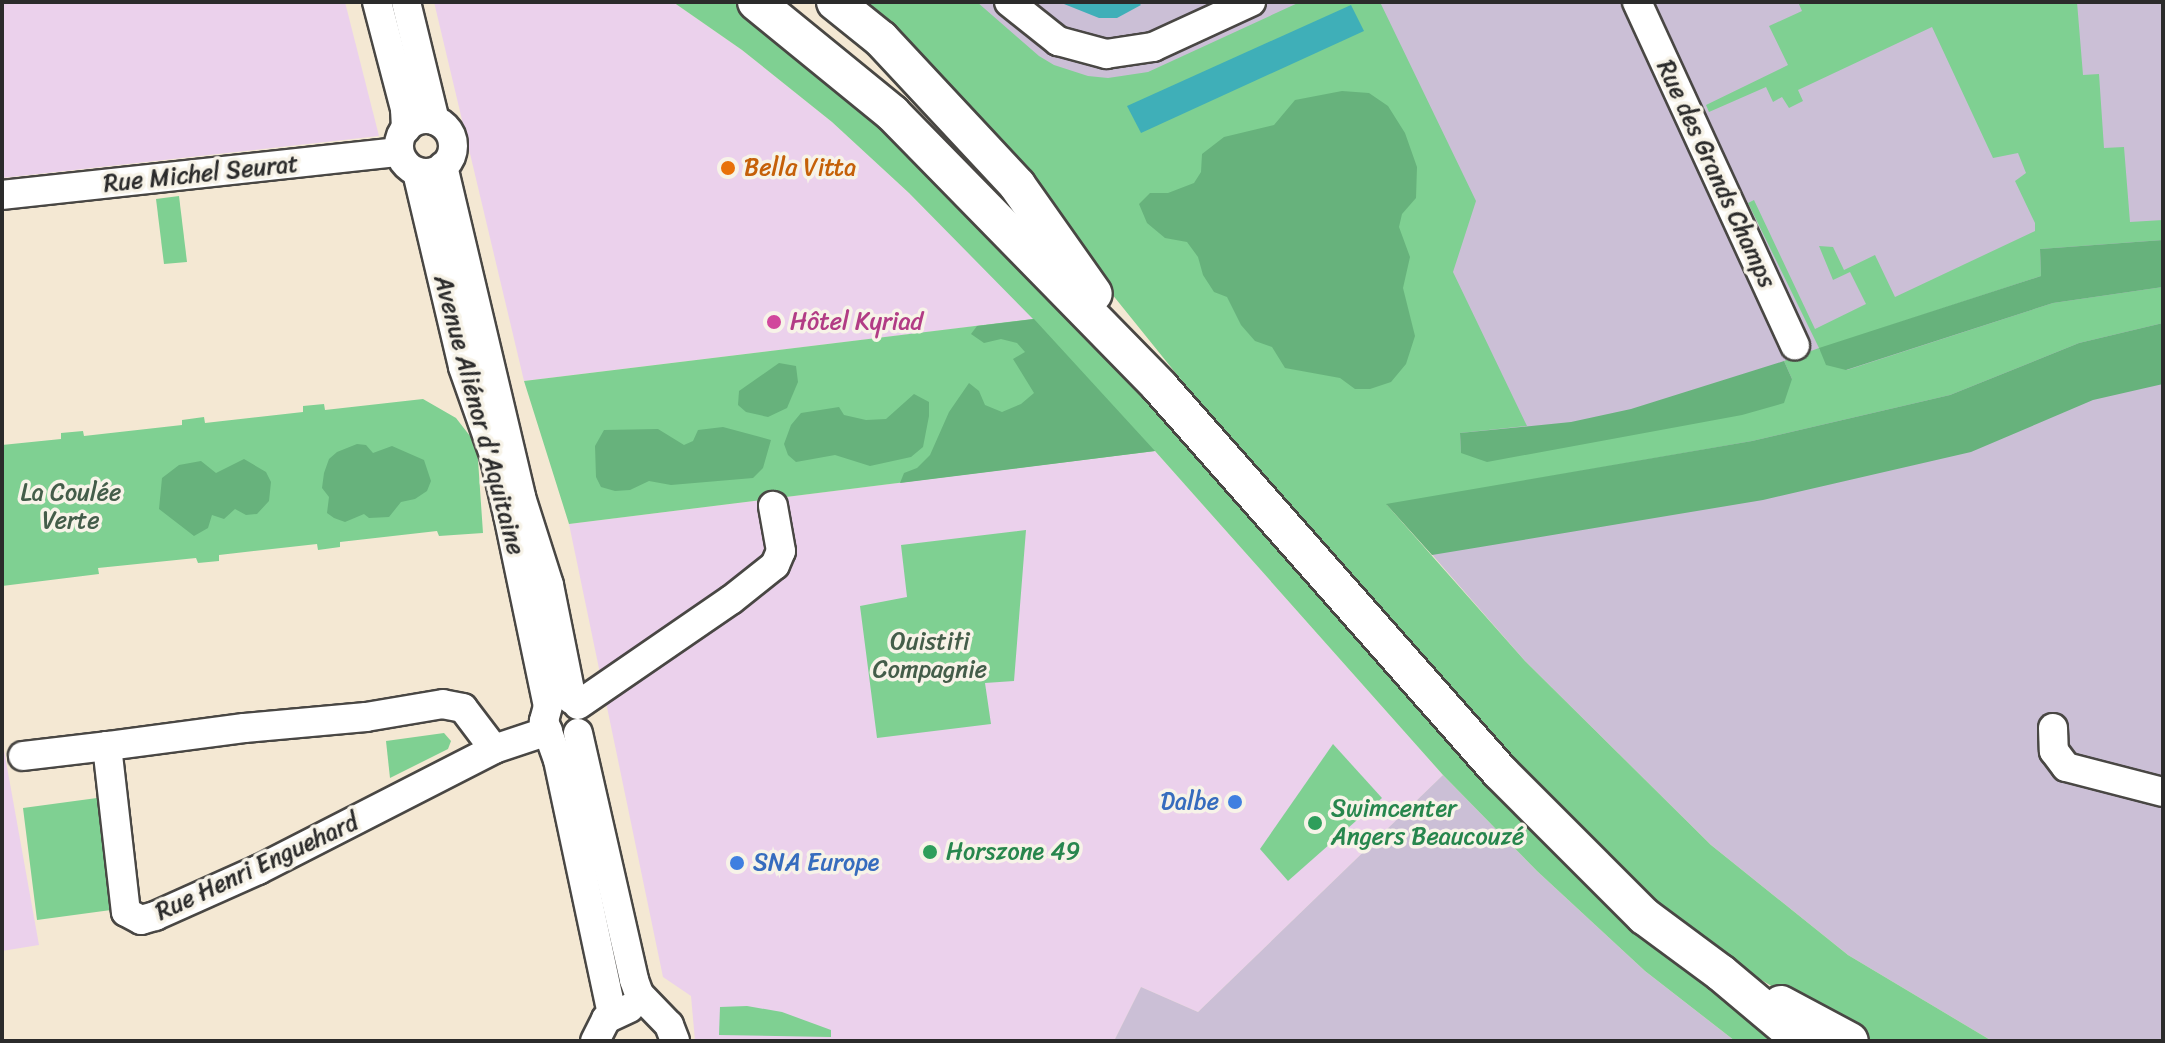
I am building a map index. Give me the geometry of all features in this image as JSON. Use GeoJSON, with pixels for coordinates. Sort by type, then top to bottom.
{"type":"FeatureCollection","features":[{"type":"Feature","properties":{"kind":"main road"},"geometry":{"type":"LineString","coordinates":[[756,2],[892,113],[1160,387],[1500,772],[1644,916],[1721,973],[1802,1041]]}},
{"type":"Feature","properties":{"kind":"main road"},"geometry":{"type":"LineString","coordinates":[[835,2],[881,39],[1017,185],[1160,387]]}},
{"type":"Feature","properties":{"kind":"main road"},"geometry":{"type":"LineString","coordinates":[[1721,973],[1850,1041]]}},
{"type":"Feature","properties":{"kind":"street","name":"Avenue Aliénor d'Aquitaine"},"geometry":{"type":"LineString","coordinates":[[377,2],[416,155],[463,367],[494,455],[634,980],[639,994],[669,1025],[675,1041]]}},
{"type":"Feature","properties":{"kind":"street"},"geometry":{"type":"LineString","coordinates":[[406,2],[435,121],[449,133],[452,141],[451,154],[416,155]]}},
{"type":"Feature","properties":{"kind":"street"},"geometry":{"type":"LineString","coordinates":[[1009,2],[1058,41],[1106,54],[1153,47],[1251,2]]}},
{"type":"Feature","properties":{"kind":"street","name":"Rue des Grands Champs"},"geometry":{"type":"LineString","coordinates":[[1637,2],[1795,345]]}},
{"type":"Feature","properties":{"kind":"street","name":"Rue Michel Seurat"},"geometry":{"type":"LineString","coordinates":[[2,195],[416,155],[419,121],[435,121]]}},
{"type":"Feature","properties":{"kind":"street","name":"Avenue Aliénor d'Aquitaine"},"geometry":{"type":"LineString","coordinates":[[416,155],[549,585],[565,658],[563,718],[612,1014]]}},
{"type":"Feature","properties":{"kind":"street"},"geometry":{"type":"LineString","coordinates":[[563,718],[731,600],[775,565],[781,551],[773,506]]}},
{"type":"Feature","properties":{"kind":"street"},"geometry":{"type":"LineString","coordinates":[[565,658],[594,675],[622,674]]}},
{"type":"Feature","properties":{"kind":"street"},"geometry":{"type":"LineString","coordinates":[[23,756],[244,728],[366,717],[443,704],[463,708],[494,749]]}},
{"type":"Feature","properties":{"kind":"street","name":"Rue Henri Enguehard"},"geometry":{"type":"LineString","coordinates":[[107,746],[124,905],[133,918],[141,920],[258,870],[494,749],[563,718]]}},
{"type":"Feature","properties":{"kind":"street"},"geometry":{"type":"LineString","coordinates":[[2053,728],[2054,751],[2066,767],[2163,792]]}},
{"type":"Feature","properties":{"kind":"street"},"geometry":{"type":"LineString","coordinates":[[595,1041],[601,1025],[612,1014],[633,1008],[654,1012]]}},
{"type":"Feature","properties":{"kind":"shaded area"},"geometry":{"type":"Polygon","coordinates":[[[2,2],[345,2],[379,136],[2,178],[2,2]]]}},
{"type":"Feature","properties":{"kind":"shaded area"},"geometry":{"type":"Polygon","coordinates":[[[434,2],[673,2],[742,50],[832,122],[909,193],[1034,319],[524,381],[434,2]]]}},
{"type":"Feature","properties":{"kind":"shaded area"},"geometry":{"type":"Polygon","coordinates":[[[949,2],[2163,2],[2163,1041],[1992,1041],[1848,955],[1711,845],[1525,661],[949,2]]]}},
{"type":"Feature","properties":{"kind":"shaded area"},"geometry":{"type":"Polygon","coordinates":[[[1155,451],[1443,775],[1198,1012],[1141,987],[1114,1041],[695,1041],[691,996],[663,977],[569,524],[1155,451]]]}},
{"type":"Feature","properties":{"kind":"shaded area"},"geometry":{"type":"Polygon","coordinates":[[[2,739],[39,945],[2,951],[2,739]]]}},
{"type":"Feature","properties":{"kind":"shaded area"},"geometry":{"type":"Polygon","coordinates":[[[1443,775],[1537,871],[1645,971],[1735,1041],[1114,1041],[1141,987],[1198,1012],[1443,775]]]}},
{"type":"Feature","properties":{"kind":"green space"},"geometry":{"type":"Polygon","coordinates":[[[673,2],[748,2],[906,139],[1660,949],[1777,1041],[1735,1041],[1645,971],[1537,871],[1443,775],[1155,451],[569,524],[524,381],[1033,319],[909,193],[832,122],[742,50],[673,2]]]}},
{"type":"Feature","properties":{"kind":"green space"},"geometry":{"type":"Polygon","coordinates":[[[846,2],[977,2],[1039,56],[1054,65],[1088,76],[1108,78],[1148,72],[1300,2],[1380,2],[1476,201],[1453,272],[1527,426],[1460,433],[1461,453],[1792,379],[1784,361],[1819,348],[1748,203],[1754,200],[1815,329],[1866,304],[1850,272],[1833,280],[1819,246],[1833,247],[1844,270],[1875,255],[1895,297],[2035,231],[2035,223],[2015,181],[2026,173],[2018,153],[1993,158],[1932,27],[1798,90],[1803,101],[1789,108],[1782,97],[1773,102],[1766,87],[1709,112],[1706,105],[1788,65],[1769,26],[1802,11],[1798,2],[2077,2],[2083,75],[2099,74],[2104,148],[2124,147],[2130,222],[2163,220],[2163,240],[2040,249],[2041,276],[1819,349],[1847,370],[2053,303],[2163,287],[2163,323],[2079,343],[1950,395],[1752,441],[1387,505],[1525,661],[1711,845],[1848,955],[1992,1041],[1862,1041],[1725,958],[1691,934],[1624,875],[1521,770],[1266,485],[1003,159],[846,2]]]}},
{"type":"Feature","properties":{"kind":"green space"},"geometry":{"type":"Polygon","coordinates":[[[1342,91],[1369,93],[1388,106],[1405,133],[1417,167],[1416,198],[1402,214],[1399,227],[1410,257],[1403,288],[1415,336],[1406,364],[1391,382],[1370,389],[1355,389],[1340,378],[1285,368],[1272,347],[1255,341],[1241,325],[1227,297],[1214,292],[1203,275],[1198,257],[1187,242],[1165,238],[1147,223],[1139,204],[1150,193],[1168,193],[1194,183],[1201,172],[1202,154],[1224,137],[1274,125],[1295,100],[1342,91]]]}},
{"type":"Feature","properties":{"kind":"green space"},"geometry":{"type":"Polygon","coordinates":[[[179,196],[187,262],[164,264],[156,199],[179,196]]]}},
{"type":"Feature","properties":{"kind":"green space"},"geometry":{"type":"Polygon","coordinates":[[[2163,240],[2163,287],[2053,303],[1846,370],[1826,365],[1819,348],[2041,276],[2040,249],[2163,240]]]}},
{"type":"Feature","properties":{"kind":"green space"},"geometry":{"type":"Polygon","coordinates":[[[1034,319],[1155,451],[900,483],[904,473],[917,468],[930,455],[949,412],[969,383],[979,391],[985,405],[1002,412],[1021,404],[1034,393],[1013,359],[1025,352],[1017,343],[1001,339],[984,343],[971,334],[977,326],[1034,319]]]}},
{"type":"Feature","properties":{"kind":"green space"},"geometry":{"type":"Polygon","coordinates":[[[2163,323],[2163,384],[2093,400],[1971,452],[1763,500],[1432,555],[1386,504],[1752,441],[1950,395],[2079,343],[2163,323]]]}},
{"type":"Feature","properties":{"kind":"green space"},"geometry":{"type":"Polygon","coordinates":[[[1784,361],[1792,379],[1784,403],[1742,415],[1487,462],[1461,453],[1460,433],[1571,422],[1631,409],[1784,361]]]}},
{"type":"Feature","properties":{"kind":"green space"},"geometry":{"type":"Polygon","coordinates":[[[779,363],[796,366],[798,382],[787,408],[768,417],[746,412],[738,405],[739,391],[779,363]]]}},
{"type":"Feature","properties":{"kind":"green space"},"geometry":{"type":"Polygon","coordinates":[[[914,394],[929,402],[929,416],[923,447],[911,457],[870,466],[835,455],[796,462],[788,455],[784,444],[791,425],[801,413],[839,407],[844,415],[866,420],[886,419],[914,394]]]}},
{"type":"Feature","properties":{"kind":"green space","name":"La Coulée Verte"},"geometry":{"type":"Polygon","coordinates":[[[423,399],[456,418],[477,445],[483,533],[439,536],[437,531],[340,542],[340,547],[318,550],[317,544],[219,555],[219,561],[198,563],[196,558],[98,568],[99,574],[2,586],[2,445],[61,439],[61,433],[83,431],[84,436],[182,425],[182,420],[204,417],[205,423],[303,412],[303,406],[324,404],[325,410],[423,399]]]}},
{"type":"Feature","properties":{"kind":"green space"},"geometry":{"type":"Polygon","coordinates":[[[723,427],[771,440],[763,468],[753,478],[671,485],[649,481],[630,490],[615,491],[601,487],[596,477],[595,446],[604,430],[658,429],[684,445],[693,441],[698,430],[723,427]]]}},
{"type":"Feature","properties":{"kind":"green space"},"geometry":{"type":"Polygon","coordinates":[[[357,444],[366,445],[373,453],[392,446],[424,460],[431,481],[427,491],[415,499],[401,502],[389,517],[369,518],[364,514],[345,522],[334,518],[327,513],[329,497],[322,488],[324,473],[329,459],[357,444]]]}},
{"type":"Feature","properties":{"kind":"green space"},"geometry":{"type":"Polygon","coordinates":[[[244,459],[266,472],[271,482],[269,501],[257,514],[246,515],[235,509],[224,519],[212,515],[208,528],[194,536],[159,509],[162,478],[179,465],[201,461],[216,473],[244,459]]]}},
{"type":"Feature","properties":{"kind":"green space","name":"Ouistiti Compagnie"},"geometry":{"type":"Polygon","coordinates":[[[1026,530],[1014,681],[985,683],[991,724],[877,738],[860,606],[907,597],[901,545],[1026,530]]]}},
{"type":"Feature","properties":{"kind":"green space"},"geometry":{"type":"Polygon","coordinates":[[[444,733],[451,741],[448,749],[390,778],[386,741],[444,733]]]}},
{"type":"Feature","properties":{"kind":"green space","name":"Swimcenter Angers Beaucouzé"},"geometry":{"type":"Polygon","coordinates":[[[1333,744],[1382,798],[1288,881],[1260,849],[1333,744]]]}},
{"type":"Feature","properties":{"kind":"green space"},"geometry":{"type":"Polygon","coordinates":[[[97,798],[111,910],[37,920],[23,808],[97,798]]]}},
{"type":"Feature","properties":{"kind":"green space"},"geometry":{"type":"Polygon","coordinates":[[[747,1006],[782,1012],[831,1030],[831,1037],[719,1035],[720,1007],[747,1006]]]}},
{"type":"Feature","properties":{"kind":"water"},"geometry":{"type":"Polygon","coordinates":[[[1059,2],[1138,2],[1141,5],[1117,18],[1099,18],[1059,2]]]}},
{"type":"Feature","properties":{"kind":"water"},"geometry":{"type":"Polygon","coordinates":[[[1351,5],[1364,31],[1141,133],[1127,106],[1351,5]]]}},
{"type":"Feature","properties":{"kind":"place","name":"Bella Vitta"},"geometry":{"type":"Point","coordinates":[728,168]}},
{"type":"Feature","properties":{"kind":"place","name":"Hôtel Kyriad"},"geometry":{"type":"Point","coordinates":[774,322]}},
{"type":"Feature","properties":{"kind":"place","name":"Dalbe"},"geometry":{"type":"Point","coordinates":[1235,802]}},
{"type":"Feature","properties":{"kind":"place","name":"Swimcenter Angers Beaucouzé"},"geometry":{"type":"Point","coordinates":[1315,823]}},
{"type":"Feature","properties":{"kind":"place","name":"Horszone 49"},"geometry":{"type":"Point","coordinates":[930,852]}},
{"type":"Feature","properties":{"kind":"place","name":"SNA Europe"},"geometry":{"type":"Point","coordinates":[737,863]}}]}
